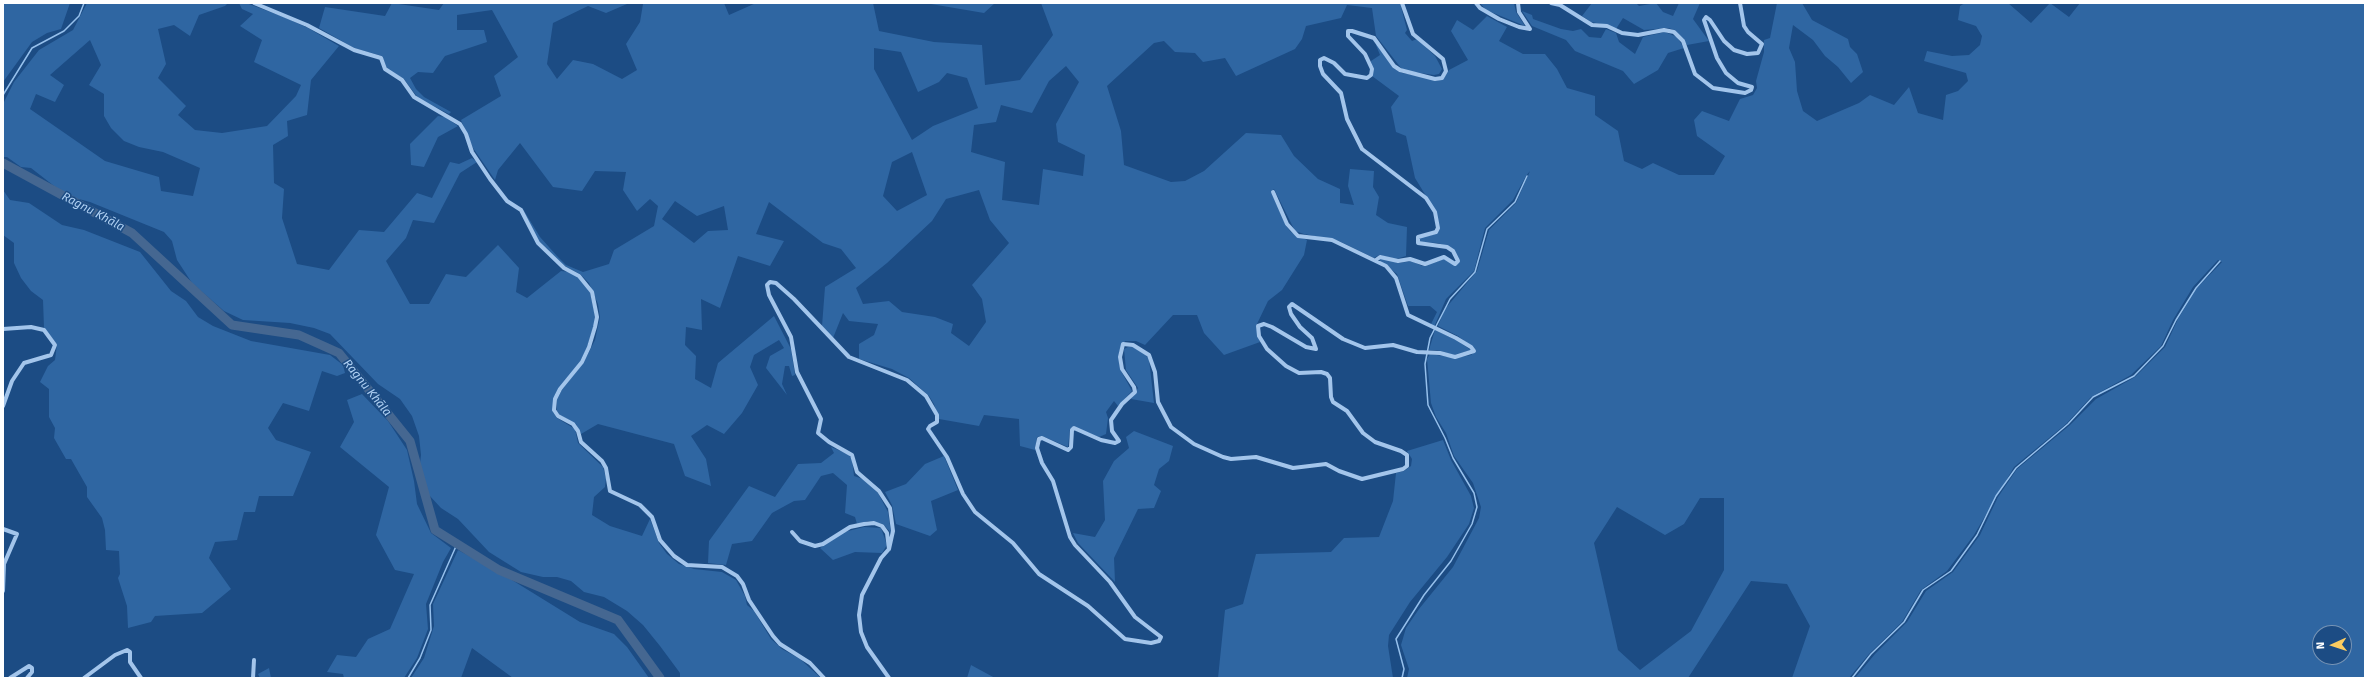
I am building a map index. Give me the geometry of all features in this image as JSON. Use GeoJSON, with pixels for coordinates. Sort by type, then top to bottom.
{"type":"FeatureCollection","features":[{"type":"Feature","properties":{"kind":"street"},"geometry":{"type":"LineString","coordinates":[[254,3],[307,25],[354,50],[381,58],[385,69],[402,80],[414,96],[460,124],[466,134],[472,152],[506,201],[521,210],[538,243],[564,268],[579,276],[592,292],[597,317],[589,347],[582,362],[560,389],[555,399],[554,410],[558,416],[573,424],[578,431],[581,442],[602,461],[606,468],[610,491],[640,505],[652,517],[660,540],[674,556],[687,565],[722,567],[737,576],[743,584],[749,600],[773,636],[788,650],[810,663],[824,678]]}},
{"type":"Feature","properties":{"kind":"street"},"geometry":{"type":"LineString","coordinates":[[1376,260],[1380,258],[1398,261],[1410,259],[1425,264],[1447,257],[1453,263],[1458,261],[1453,251],[1447,246],[1418,243],[1418,237],[1436,232],[1438,228],[1436,212],[1426,198],[1362,149],[1347,119],[1341,93],[1323,74],[1320,66],[1320,60],[1324,58],[1334,64],[1344,74],[1367,78],[1371,75],[1372,69],[1365,54],[1348,36],[1348,31],[1352,31],[1374,38],[1394,66],[1400,70],[1435,79],[1442,78],[1446,70],[1443,59],[1413,34],[1402,3]]}},
{"type":"Feature","properties":{"kind":"street"},"geometry":{"type":"LineString","coordinates":[[1476,3],[1489,14],[1504,21],[1530,28],[1519,12],[1518,3]]}},
{"type":"Feature","properties":{"kind":"street"},"geometry":{"type":"LineString","coordinates":[[1551,3],[1560,5],[1592,25],[1607,26],[1626,34],[1638,36],[1664,30],[1674,32],[1683,42],[1695,74],[1712,88],[1745,93],[1751,90],[1752,87],[1738,83],[1726,73],[1717,58],[1704,20],[1706,17],[1710,20],[1724,41],[1734,50],[1747,54],[1758,53],[1762,44],[1748,32],[1744,26],[1740,3]]}},
{"type":"Feature","properties":{"kind":"street"},"geometry":{"type":"LineString","coordinates":[[889,678],[867,647],[861,632],[859,615],[862,595],[881,558],[889,549],[894,531],[890,508],[879,491],[857,472],[852,455],[829,442],[818,433],[821,419],[797,372],[791,337],[769,295],[768,285],[770,282],[776,283],[794,299],[849,357],[907,380],[926,396],[937,415],[937,422],[928,429],[947,457],[966,499],[975,512],[1013,543],[1040,574],[1088,606],[1125,639],[1151,643],[1159,641],[1161,637],[1135,616],[1110,582],[1081,552],[1070,537],[1053,481],[1038,455],[1037,448],[1039,439],[1068,450],[1071,447],[1072,430],[1074,428],[1101,440],[1115,443],[1119,441],[1112,430],[1111,420],[1122,404],[1134,392],[1134,386],[1122,368],[1121,349],[1127,343],[1140,348],[1150,355],[1155,372],[1158,402],[1171,427],[1194,444],[1223,458],[1231,459],[1256,457],[1293,468],[1326,464],[1339,471],[1362,478],[1403,469],[1407,466],[1407,456],[1401,451],[1375,442],[1363,433],[1347,411],[1333,402],[1330,397],[1330,378],[1327,374],[1321,372],[1294,372],[1267,349],[1258,330],[1258,326],[1264,324],[1280,331],[1306,347],[1316,349],[1312,338],[1300,327],[1291,314],[1289,307],[1292,304],[1343,339],[1366,348],[1393,345],[1417,352],[1440,352],[1455,357],[1474,351],[1471,347],[1456,338],[1408,315],[1396,278],[1386,266],[1332,240],[1298,236],[1287,224],[1273,192]]}},
{"type":"Feature","properties":{"kind":"street"},"geometry":{"type":"LineString","coordinates":[[3,329],[31,327],[44,330],[55,345],[51,355],[24,363],[12,381],[3,406]]}},
{"type":"Feature","properties":{"kind":"street"},"geometry":{"type":"LineString","coordinates":[[792,532],[800,541],[815,546],[823,544],[850,527],[874,524],[882,526],[887,533],[889,549]]}},
{"type":"Feature","properties":{"kind":"street"},"geometry":{"type":"LineString","coordinates":[[3,529],[17,534],[4,564],[3,590]]}},
{"type":"Feature","properties":{"kind":"street"},"geometry":{"type":"LineString","coordinates":[[84,678],[115,655],[127,650],[130,652],[130,662],[141,678]]}},
{"type":"Feature","properties":{"kind":"street"},"geometry":{"type":"LineString","coordinates":[[253,678],[254,660]]}},
{"type":"Feature","properties":{"kind":"street"},"geometry":{"type":"LineString","coordinates":[[10,678],[29,666],[32,668],[32,672],[27,678]]}},
{"type":"Feature","properties":{"kind":"shaded area"},"geometry":{"type":"Polygon","coordinates":[[[3,3],[70,3],[61,29],[47,33],[32,42],[3,82],[3,3]]]}},
{"type":"Feature","properties":{"kind":"shaded area"},"geometry":{"type":"Polygon","coordinates":[[[87,3],[228,3],[225,6],[199,15],[190,36],[174,25],[158,29],[166,64],[158,78],[186,106],[178,115],[195,130],[222,133],[267,126],[296,96],[301,85],[254,62],[262,40],[240,26],[253,14],[242,9],[239,3],[246,3],[284,17],[308,28],[339,46],[311,80],[307,115],[287,121],[288,136],[273,145],[274,183],[284,189],[282,218],[297,264],[329,270],[359,230],[384,232],[417,193],[432,198],[450,162],[459,164],[472,158],[477,162],[460,173],[434,223],[413,220],[406,238],[386,261],[410,304],[429,304],[446,274],[466,277],[498,245],[519,268],[516,292],[527,298],[561,271],[570,272],[579,278],[590,292],[595,316],[594,325],[580,363],[559,388],[553,412],[557,418],[575,429],[578,443],[603,467],[606,478],[605,487],[594,497],[592,515],[610,526],[642,536],[650,519],[659,543],[667,554],[679,564],[694,569],[722,572],[736,580],[745,596],[747,605],[754,611],[771,639],[782,649],[800,659],[821,678],[680,678],[680,673],[660,646],[643,625],[627,611],[604,597],[584,592],[571,581],[557,577],[543,577],[521,572],[489,552],[458,519],[441,508],[429,495],[419,472],[421,455],[419,436],[412,416],[400,399],[378,384],[330,334],[314,328],[290,323],[243,320],[224,311],[192,283],[177,260],[172,241],[164,232],[90,202],[75,198],[58,189],[31,168],[21,167],[7,157],[3,157],[3,104],[14,82],[39,50],[73,30],[87,3]],[[90,40],[50,75],[64,85],[55,102],[36,94],[30,109],[105,161],[159,177],[161,191],[193,196],[200,168],[163,152],[139,147],[124,141],[111,128],[104,116],[104,94],[89,85],[101,65],[90,40]]]}},
{"type":"Feature","properties":{"kind":"shaded area"},"geometry":{"type":"Polygon","coordinates":[[[392,3],[439,10],[444,3],[724,3],[729,15],[756,3],[873,3],[879,31],[934,42],[982,45],[985,85],[1020,80],[1053,35],[1041,3],[1400,3],[1407,30],[1405,33],[1412,41],[1417,39],[1435,56],[1442,69],[1439,74],[1434,75],[1406,71],[1401,68],[1376,36],[1372,8],[1347,5],[1341,18],[1306,26],[1302,39],[1295,49],[1236,76],[1225,58],[1203,62],[1195,53],[1175,52],[1164,41],[1154,43],[1107,86],[1121,131],[1124,165],[1171,182],[1185,181],[1204,171],[1246,133],[1281,135],[1294,156],[1318,179],[1340,189],[1340,203],[1354,205],[1348,186],[1350,169],[1374,171],[1373,187],[1379,197],[1376,215],[1388,223],[1407,227],[1406,256],[1396,259],[1379,255],[1374,258],[1339,241],[1295,231],[1274,189],[1271,192],[1286,226],[1291,232],[1307,240],[1304,255],[1282,290],[1268,301],[1256,326],[1260,342],[1224,355],[1204,333],[1197,315],[1173,315],[1145,345],[1136,341],[1125,341],[1119,352],[1119,362],[1121,371],[1132,391],[1118,406],[1114,401],[1106,412],[1108,418],[1106,434],[1099,437],[1074,427],[1070,429],[1068,447],[1042,436],[1037,437],[1035,450],[1020,446],[1019,419],[984,415],[979,426],[939,419],[934,404],[929,396],[909,378],[892,369],[859,359],[859,344],[874,335],[878,324],[849,321],[843,313],[833,338],[822,326],[825,287],[856,268],[841,249],[823,243],[769,202],[756,234],[784,241],[770,266],[738,256],[720,308],[701,299],[702,330],[686,327],[685,345],[696,356],[695,379],[711,388],[718,363],[774,316],[791,349],[795,375],[792,376],[789,366],[785,366],[782,384],[787,395],[766,368],[770,356],[784,348],[779,340],[754,355],[750,367],[758,385],[742,413],[724,434],[707,425],[691,436],[706,459],[711,486],[685,476],[674,444],[598,424],[581,434],[576,424],[560,415],[557,411],[557,398],[584,362],[595,340],[600,317],[598,304],[589,283],[580,274],[563,265],[539,242],[521,206],[540,237],[557,256],[566,265],[583,272],[609,264],[614,250],[654,226],[658,206],[650,199],[637,211],[623,190],[626,172],[595,171],[582,191],[553,187],[520,143],[498,170],[495,180],[473,148],[461,120],[501,96],[494,76],[518,57],[492,10],[457,15],[457,30],[484,30],[487,42],[445,56],[433,73],[418,72],[410,78],[416,89],[424,97],[451,112],[449,114],[418,98],[404,79],[387,69],[382,56],[354,48],[319,28],[325,7],[385,16],[392,3]],[[627,4],[606,13],[588,6],[553,23],[547,64],[557,79],[573,60],[593,64],[622,79],[637,70],[626,44],[640,22],[643,4],[627,4]],[[874,48],[874,69],[912,140],[933,126],[978,108],[967,78],[947,73],[939,82],[918,92],[901,52],[874,48]],[[1066,66],[1049,81],[1032,113],[1001,105],[996,122],[974,125],[971,152],[1005,162],[1002,200],[1039,205],[1043,169],[1083,176],[1085,155],[1058,142],[1056,124],[1079,82],[1066,66]],[[912,152],[892,162],[883,196],[897,211],[927,195],[912,152]],[[979,190],[946,199],[932,221],[887,263],[856,288],[863,304],[889,301],[902,312],[935,317],[953,324],[951,333],[969,346],[986,322],[982,299],[972,285],[1009,243],[990,220],[979,190]],[[675,201],[662,219],[694,243],[708,231],[728,230],[724,206],[697,216],[675,201]]]}},
{"type":"Feature","properties":{"kind":"shaded area"},"geometry":{"type":"Polygon","coordinates":[[[925,3],[995,3],[984,13],[925,3]]]}},
{"type":"Feature","properties":{"kind":"shaded area"},"geometry":{"type":"Polygon","coordinates":[[[1480,3],[1514,3],[1516,12],[1525,26],[1486,10],[1480,3]]]}},
{"type":"Feature","properties":{"kind":"shaded area"},"geometry":{"type":"Polygon","coordinates":[[[1592,3],[1636,3],[1639,6],[1656,3],[1663,12],[1673,16],[1679,3],[1700,3],[1693,19],[1709,41],[1687,45],[1675,30],[1668,28],[1644,30],[1623,18],[1616,29],[1608,25],[1591,22],[1582,16],[1592,3]]]}},
{"type":"Feature","properties":{"kind":"shaded area"},"geometry":{"type":"Polygon","coordinates":[[[1777,3],[1802,3],[1812,20],[1848,39],[1850,47],[1857,54],[1863,72],[1851,83],[1838,67],[1825,56],[1813,40],[1793,25],[1789,48],[1795,62],[1797,91],[1803,111],[1817,121],[1859,103],[1870,95],[1894,105],[1909,87],[1918,113],[1943,120],[1946,95],[1958,91],[1968,81],[1966,73],[1924,61],[1927,51],[1952,56],[1969,55],[1980,45],[1982,36],[1976,26],[1958,20],[1960,6],[1965,3],[2008,3],[2031,23],[2050,3],[2069,17],[2080,3],[2365,3],[2365,678],[1855,678],[1875,654],[1907,622],[1926,591],[1953,572],[1980,535],[1998,497],[2017,469],[2070,425],[2096,399],[2135,377],[2165,347],[2178,319],[2197,288],[2222,262],[2218,260],[2193,287],[2173,320],[2161,346],[2131,375],[2091,397],[2066,424],[2014,467],[1974,535],[1947,571],[1921,590],[1902,622],[1869,654],[1849,678],[1792,678],[1810,626],[1787,584],[1751,581],[1688,678],[1407,678],[1409,669],[1401,645],[1406,628],[1419,609],[1453,567],[1479,518],[1481,507],[1473,483],[1454,456],[1446,433],[1436,417],[1431,403],[1427,359],[1430,354],[1456,358],[1471,355],[1476,350],[1458,336],[1438,326],[1445,309],[1477,271],[1489,230],[1516,203],[1530,171],[1513,200],[1485,228],[1474,271],[1446,299],[1434,327],[1431,324],[1437,312],[1430,306],[1408,306],[1397,274],[1379,260],[1381,258],[1399,263],[1412,261],[1422,266],[1444,259],[1455,265],[1459,260],[1451,248],[1438,243],[1420,242],[1418,239],[1421,236],[1433,235],[1438,231],[1437,214],[1415,178],[1406,136],[1396,132],[1391,107],[1399,96],[1372,76],[1371,61],[1380,55],[1376,45],[1379,44],[1395,69],[1402,73],[1431,78],[1436,81],[1444,78],[1449,70],[1468,60],[1451,31],[1457,20],[1473,30],[1487,16],[1507,27],[1499,41],[1523,54],[1545,54],[1557,69],[1567,88],[1595,96],[1595,115],[1618,131],[1624,161],[1642,169],[1653,163],[1679,175],[1714,175],[1725,156],[1697,136],[1694,120],[1702,111],[1729,121],[1740,99],[1753,95],[1757,88],[1756,81],[1764,52],[1764,40],[1770,38],[1777,3]],[[1700,498],[1684,524],[1665,535],[1617,507],[1594,543],[1618,650],[1640,670],[1691,631],[1724,570],[1724,498],[1700,498]]]}},
{"type":"Feature","properties":{"kind":"shaded area"},"geometry":{"type":"Polygon","coordinates":[[[1522,11],[1532,15],[1533,19],[1561,29],[1573,31],[1581,29],[1589,37],[1601,38],[1606,29],[1616,33],[1619,42],[1635,54],[1643,37],[1665,32],[1677,37],[1684,48],[1668,53],[1658,70],[1634,84],[1623,71],[1575,51],[1566,40],[1532,26],[1522,11]]]}},
{"type":"Feature","properties":{"kind":"shaded area"},"geometry":{"type":"Polygon","coordinates":[[[438,116],[445,117],[458,126],[438,137],[424,167],[411,165],[410,144],[438,116]]]}},
{"type":"Feature","properties":{"kind":"shaded area"},"geometry":{"type":"Polygon","coordinates":[[[3,190],[10,200],[29,203],[62,225],[84,230],[140,252],[171,291],[186,301],[198,317],[213,326],[251,341],[330,355],[343,365],[345,373],[337,376],[322,371],[309,411],[283,403],[268,428],[276,440],[311,452],[293,496],[259,496],[255,512],[244,512],[237,540],[215,542],[209,558],[231,589],[202,613],[155,616],[151,622],[128,628],[127,606],[118,578],[120,574],[119,551],[106,550],[105,530],[102,518],[87,497],[87,487],[71,459],[66,459],[54,438],[55,428],[49,417],[49,389],[40,382],[48,366],[55,360],[57,344],[44,328],[43,300],[31,291],[21,278],[14,263],[14,243],[3,235],[3,190]]]}},
{"type":"Feature","properties":{"kind":"shaded area"},"geometry":{"type":"Polygon","coordinates":[[[1435,330],[1456,340],[1471,350],[1454,355],[1437,350],[1429,350],[1435,330]]]}},
{"type":"Feature","properties":{"kind":"shaded area"},"geometry":{"type":"Polygon","coordinates":[[[1133,347],[1144,353],[1149,359],[1154,403],[1131,399],[1138,388],[1126,370],[1124,349],[1133,347]]]}},
{"type":"Feature","properties":{"kind":"shaded area"},"geometry":{"type":"Polygon","coordinates":[[[362,394],[388,421],[407,450],[414,481],[417,504],[431,533],[451,548],[443,562],[426,604],[428,629],[417,658],[404,678],[344,678],[343,674],[327,672],[337,655],[356,657],[368,639],[390,629],[414,574],[395,570],[376,535],[389,487],[340,447],[354,422],[347,400],[362,394]]]}},
{"type":"Feature","properties":{"kind":"shaded area"},"geometry":{"type":"Polygon","coordinates":[[[1134,431],[1173,446],[1169,461],[1159,469],[1154,485],[1161,491],[1154,508],[1138,509],[1114,558],[1115,582],[1078,543],[1073,533],[1095,537],[1105,520],[1103,481],[1114,461],[1129,448],[1126,437],[1134,431]]]}},
{"type":"Feature","properties":{"kind":"shaded area"},"geometry":{"type":"Polygon","coordinates":[[[1443,440],[1451,460],[1471,496],[1474,508],[1469,524],[1447,557],[1410,602],[1389,635],[1388,646],[1393,678],[1218,678],[1225,610],[1243,604],[1256,554],[1331,552],[1344,538],[1379,537],[1393,501],[1396,473],[1404,471],[1411,466],[1412,459],[1407,451],[1443,440]]]}},
{"type":"Feature","properties":{"kind":"shaded area"},"geometry":{"type":"Polygon","coordinates":[[[831,447],[848,454],[852,459],[854,476],[863,479],[878,493],[888,512],[891,533],[883,524],[868,521],[857,524],[855,517],[845,513],[847,485],[833,473],[821,476],[805,500],[794,501],[772,513],[752,541],[732,544],[726,565],[708,563],[709,541],[749,486],[775,497],[798,464],[821,463],[834,453],[831,447]]]}},
{"type":"Feature","properties":{"kind":"shaded area"},"geometry":{"type":"Polygon","coordinates":[[[944,456],[958,490],[931,501],[937,530],[930,536],[896,524],[892,505],[885,492],[906,484],[925,464],[944,456]]]}},
{"type":"Feature","properties":{"kind":"shaded area"},"geometry":{"type":"Polygon","coordinates":[[[864,527],[881,528],[887,545],[882,553],[855,552],[833,560],[820,548],[844,532],[864,527]]]}},
{"type":"Feature","properties":{"kind":"shaded area"},"geometry":{"type":"Polygon","coordinates":[[[458,550],[499,572],[580,622],[614,634],[627,647],[649,678],[513,678],[472,648],[461,678],[411,678],[424,658],[434,626],[433,604],[458,550]]]}},
{"type":"Feature","properties":{"kind":"shaded area"},"geometry":{"type":"Polygon","coordinates":[[[971,665],[995,678],[967,678],[971,665]]]}},
{"type":"Feature","properties":{"kind":"shaded area"},"geometry":{"type":"Polygon","coordinates":[[[269,668],[271,678],[260,678],[258,674],[269,668]]]}},
{"type":"Feature","properties":{"kind":"waterway"},"geometry":{"type":"LineString","coordinates":[[3,95],[32,48],[64,31],[79,16],[84,3]]}},
{"type":"Feature","properties":{"kind":"waterway","name":"Ragnu Khāla"},"geometry":{"type":"LineString","coordinates":[[3,163],[132,233],[232,325],[299,335],[339,353],[410,441],[435,530],[499,570],[618,620],[660,678]]}},
{"type":"Feature","properties":{"kind":"waterway"},"geometry":{"type":"LineString","coordinates":[[1402,678],[1404,669],[1396,639],[1424,595],[1451,561],[1472,524],[1477,507],[1474,493],[1453,458],[1445,438],[1428,405],[1425,364],[1430,338],[1450,299],[1475,272],[1487,229],[1515,202],[1527,176]]}},
{"type":"Feature","properties":{"kind":"waterway"},"geometry":{"type":"LineString","coordinates":[[1852,678],[1871,654],[1904,622],[1923,590],[1951,571],[1977,535],[1996,496],[2016,468],[2068,424],[2093,397],[2134,376],[2163,346],[2176,320],[2196,288],[2220,261]]}},
{"type":"Feature","properties":{"kind":"waterway"},"geometry":{"type":"LineString","coordinates":[[408,678],[420,658],[431,630],[430,605],[457,544]]}}]}
